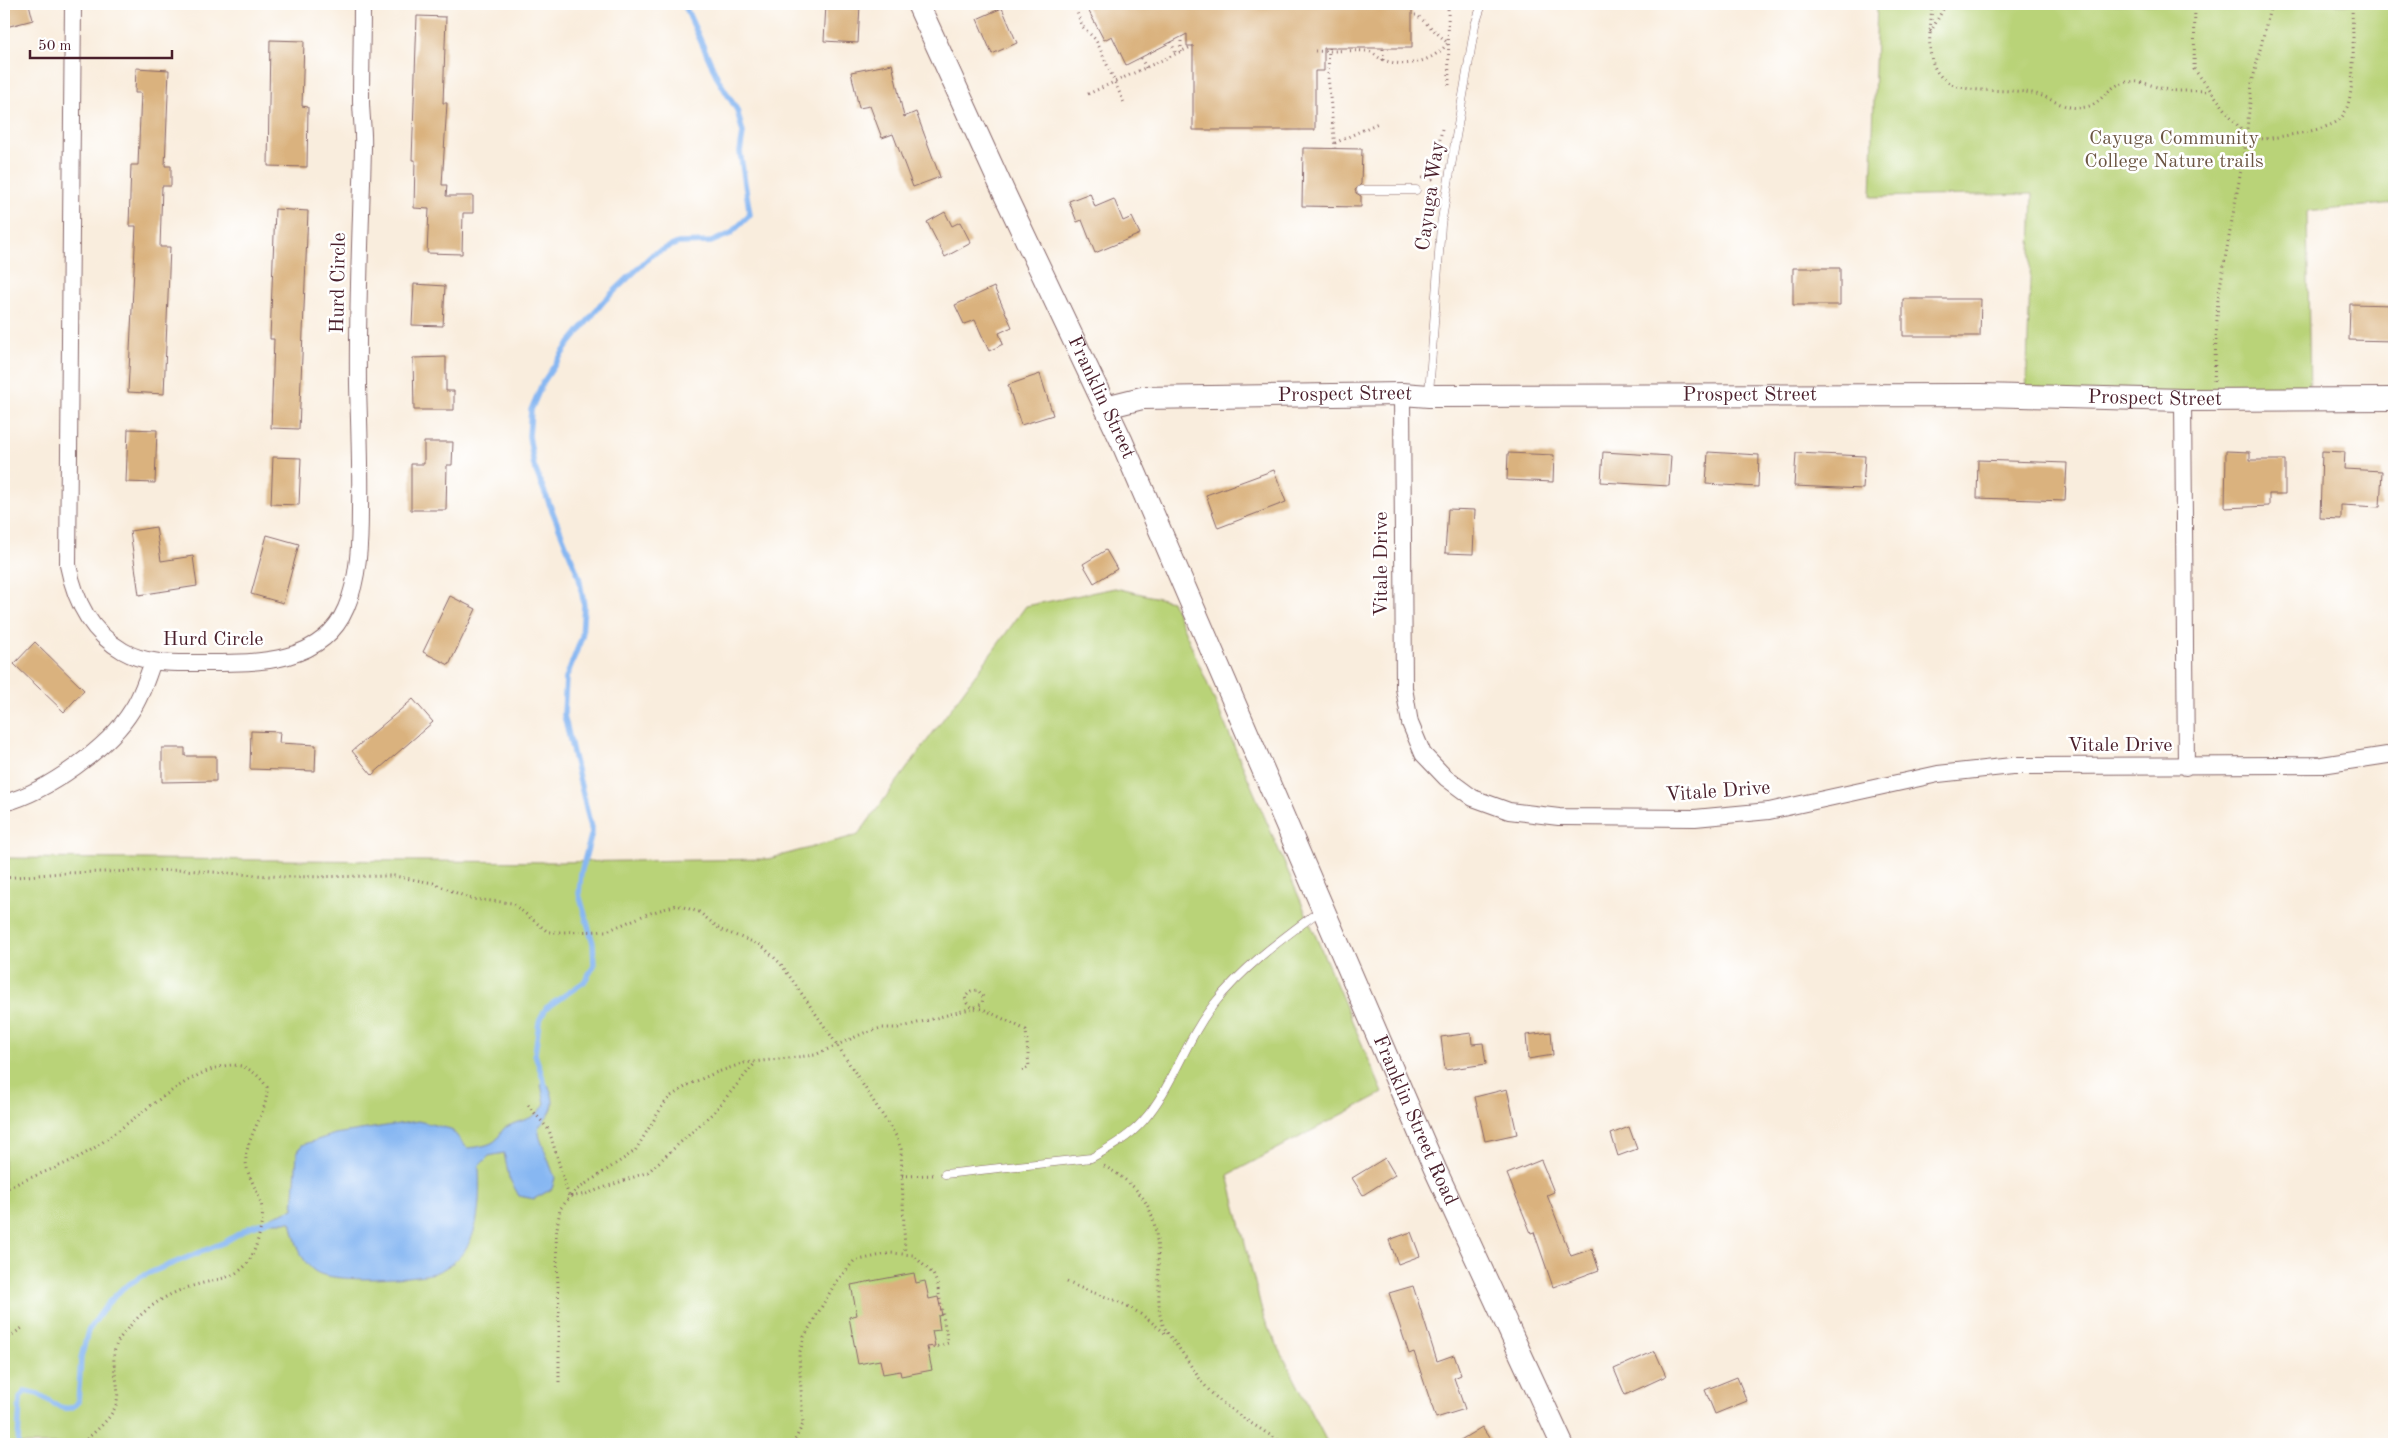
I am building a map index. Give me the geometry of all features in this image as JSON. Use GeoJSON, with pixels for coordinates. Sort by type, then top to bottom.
{"type":"FeatureCollection","features":[{"type":"Feature","properties":{"kind":"street","name":"Hurd Circle"},"geometry":{"type":"LineString","coordinates":[[73,4],[68,566],[72,587],[91,625],[101,635],[134,657],[170,663],[272,661],[298,654],[323,638],[339,621],[356,578],[360,533],[361,445],[358,383],[364,144],[361,103],[362,4]]}},
{"type":"Feature","properties":{"kind":"street","name":"Franklin Street"},"geometry":{"type":"LineString","coordinates":[[918,4],[1006,197],[1106,408],[1275,795]]}},
{"type":"Feature","properties":{"kind":"street","name":"Prospect Street"},"geometry":{"type":"LineString","coordinates":[[1106,408],[1142,398],[1402,394],[1429,396],[1981,395],[2183,400],[2394,399]]}},
{"type":"Feature","properties":{"kind":"street","name":"Vitale Drive"},"geometry":{"type":"LineString","coordinates":[[1402,394],[1404,688],[1408,714],[1423,754],[1446,778],[1474,798],[1509,811],[1559,817],[1695,818],[1769,811],[1938,774],[2012,766],[2186,767],[2322,765],[2394,754]]}},
{"type":"Feature","properties":{"kind":"street"},"geometry":{"type":"LineString","coordinates":[[2183,400],[2186,767]]}},
{"type":"Feature","properties":{"kind":"street"},"geometry":{"type":"LineString","coordinates":[[4,803],[48,786],[100,745],[132,712],[142,692],[153,661]]}},
{"type":"Feature","properties":{"kind":"street","name":"Franklin Street Road"},"geometry":{"type":"LineString","coordinates":[[1275,795],[1435,1169],[1562,1444]]}},
{"type":"Feature","properties":{"kind":"lane","name":"Cayuga Way"},"geometry":{"type":"LineString","coordinates":[[1429,396],[1441,225],[1474,25],[1482,4]]}},
{"type":"Feature","properties":{"kind":"lane"},"geometry":{"type":"LineString","coordinates":[[1361,190],[1416,190]]}},
{"type":"Feature","properties":{"kind":"lane"},"geometry":{"type":"LineString","coordinates":[[945,1174],[1091,1158],[1111,1148],[1143,1122],[1155,1105],[1182,1054],[1212,1006],[1236,978],[1260,956],[1323,908]]}},
{"type":"Feature","properties":{"kind":"path"},"geometry":{"type":"LineString","coordinates":[[1074,4],[1082,26],[1096,40],[1125,105]]}},
{"type":"Feature","properties":{"kind":"path"},"geometry":{"type":"LineString","coordinates":[[1448,4],[1449,93]]}},
{"type":"Feature","properties":{"kind":"path"},"geometry":{"type":"LineString","coordinates":[[1932,4],[1930,62],[1939,75],[1951,84],[1967,90],[2034,93],[2073,109],[2089,106],[2111,87],[2127,82],[2148,82],[2168,90],[2210,91]]}},
{"type":"Feature","properties":{"kind":"path"},"geometry":{"type":"LineString","coordinates":[[1930,34],[1946,4]]}},
{"type":"Feature","properties":{"kind":"path"},"geometry":{"type":"LineString","coordinates":[[2195,4],[2194,69],[2242,131],[2265,139],[2328,126],[2339,120],[2349,103],[2351,88],[2352,4]]}},
{"type":"Feature","properties":{"kind":"path"},"geometry":{"type":"LineString","coordinates":[[2213,400],[2218,298],[2247,134],[2252,83],[2271,4]]}},
{"type":"Feature","properties":{"kind":"path"},"geometry":{"type":"LineString","coordinates":[[1412,15],[1417,16],[1448,43]]}},
{"type":"Feature","properties":{"kind":"path"},"geometry":{"type":"LineString","coordinates":[[1181,37],[1181,52]]}},
{"type":"Feature","properties":{"kind":"path"},"geometry":{"type":"LineString","coordinates":[[1171,42],[1176,54]]}},
{"type":"Feature","properties":{"kind":"path"},"geometry":{"type":"LineString","coordinates":[[1315,52],[1329,50],[1371,52],[1383,60],[1392,63],[1419,62],[1442,52],[1448,43]]}},
{"type":"Feature","properties":{"kind":"path"},"geometry":{"type":"LineString","coordinates":[[1088,94],[1193,46]]}},
{"type":"Feature","properties":{"kind":"path"},"geometry":{"type":"LineString","coordinates":[[1383,48],[1383,60]]}},
{"type":"Feature","properties":{"kind":"path"},"geometry":{"type":"LineString","coordinates":[[1329,50],[1326,64],[1336,148]]}},
{"type":"Feature","properties":{"kind":"path"},"geometry":{"type":"LineString","coordinates":[[1140,58],[1146,68]]}},
{"type":"Feature","properties":{"kind":"path"},"geometry":{"type":"LineString","coordinates":[[1416,178],[1432,179],[1444,122]]}},
{"type":"Feature","properties":{"kind":"path"},"geometry":{"type":"LineString","coordinates":[[1335,143],[1378,123]]}},
{"type":"Feature","properties":{"kind":"path"},"geometry":{"type":"LineString","coordinates":[[4,878],[61,873],[184,870],[284,877],[394,876],[433,883],[471,899],[512,903],[548,932],[607,931],[677,905],[699,912],[721,930],[753,941],[770,952],[838,1046],[896,1136],[901,1149],[905,1253]]}},
{"type":"Feature","properties":{"kind":"path"},"geometry":{"type":"LineString","coordinates":[[559,1382],[557,1219],[560,1209],[569,1198],[636,1151],[663,1105],[671,1096],[690,1084],[715,1073],[757,1061],[815,1055],[864,1033],[881,1028],[899,1028],[973,1008],[982,1004],[983,998],[978,990],[971,991],[965,996],[967,1003],[973,1008],[983,1009],[1026,1030],[1029,1067],[1019,1072]]}},
{"type":"Feature","properties":{"kind":"path"},"geometry":{"type":"LineString","coordinates":[[569,1198],[586,1194],[648,1172],[714,1112],[757,1061]]}},
{"type":"Feature","properties":{"kind":"path"},"geometry":{"type":"LineString","coordinates":[[4,1190],[88,1152],[151,1105],[208,1071],[225,1066],[240,1066],[256,1073],[268,1087],[268,1098],[248,1145],[246,1160],[262,1207],[262,1219],[250,1258],[245,1266],[231,1275],[178,1292],[155,1302],[143,1311],[119,1340],[115,1350],[113,1362],[118,1396],[111,1415],[81,1444]]}},
{"type":"Feature","properties":{"kind":"path"},"geometry":{"type":"LineString","coordinates":[[528,1105],[548,1130],[569,1198]]}},
{"type":"Feature","properties":{"kind":"path"},"geometry":{"type":"LineString","coordinates":[[1091,1158],[1119,1174],[1134,1187],[1146,1200],[1153,1214],[1157,1230],[1161,1318],[1169,1337]]}},
{"type":"Feature","properties":{"kind":"path"},"geometry":{"type":"LineString","coordinates":[[902,1176],[945,1174]]}},
{"type":"Feature","properties":{"kind":"path"},"geometry":{"type":"LineString","coordinates":[[793,1444],[803,1424],[799,1355],[804,1337],[836,1282],[854,1261],[891,1253],[913,1254],[933,1274],[937,1283],[948,1343],[928,1350]]}},
{"type":"Feature","properties":{"kind":"path"},"geometry":{"type":"LineString","coordinates":[[1067,1282],[1090,1293],[1120,1302],[1151,1321],[1169,1337],[1208,1389],[1244,1418],[1284,1444]]}},
{"type":"Feature","properties":{"kind":"path"},"geometry":{"type":"LineString","coordinates":[[4,1340],[24,1327]]}},
{"type":"Feature","properties":{"kind":"green space","name":"Cayuga Community College Nature trails"},"geometry":{"type":"Polygon","coordinates":[[[1877,4],[2394,4],[2394,203],[2307,212],[2310,399],[2026,396],[2033,194],[1871,197],[1877,4]]]}},
{"type":"Feature","properties":{"kind":"green space"},"geometry":{"type":"Polygon","coordinates":[[[1115,588],[1172,601],[1383,1093],[1228,1175],[1264,1319],[1328,1444],[4,1444],[4,858],[558,862],[768,859],[858,835],[1026,606],[1115,588]]]}},
{"type":"Feature","properties":{"kind":"water"},"geometry":{"type":"Polygon","coordinates":[[[541,1085],[548,1085],[553,1098],[550,1113],[538,1128],[555,1178],[552,1189],[534,1199],[519,1196],[509,1178],[504,1153],[489,1156],[479,1166],[478,1210],[470,1242],[455,1261],[443,1269],[423,1275],[374,1279],[339,1278],[325,1275],[310,1268],[302,1256],[291,1222],[271,1222],[271,1217],[293,1209],[297,1153],[302,1145],[335,1134],[418,1121],[451,1129],[467,1148],[483,1146],[497,1139],[506,1127],[533,1116],[542,1109],[545,1103],[541,1085]]]}},
{"type":"Feature","properties":{"kind":"building"},"geometry":{"type":"Polygon","coordinates":[[[4,4],[29,4],[33,20],[6,27],[4,4]]]}},
{"type":"Feature","properties":{"kind":"building"},"geometry":{"type":"Polygon","coordinates":[[[826,4],[860,4],[858,43],[824,41],[826,4]]]}},
{"type":"Feature","properties":{"kind":"building"},"geometry":{"type":"Polygon","coordinates":[[[1085,4],[1412,4],[1412,48],[1324,48],[1324,71],[1315,71],[1315,130],[1193,130],[1193,46],[1187,46],[1187,34],[1126,65],[1112,36],[1104,40],[1085,4]]]}},
{"type":"Feature","properties":{"kind":"building"},"geometry":{"type":"Polygon","coordinates":[[[1002,8],[1017,43],[992,54],[977,19],[1002,8]]]}},
{"type":"Feature","properties":{"kind":"building"},"geometry":{"type":"Polygon","coordinates":[[[417,16],[446,17],[443,103],[447,103],[442,185],[447,185],[446,196],[473,196],[473,213],[463,213],[462,254],[427,253],[429,209],[414,208],[415,160],[412,160],[417,16]]]}},
{"type":"Feature","properties":{"kind":"building"},"geometry":{"type":"Polygon","coordinates":[[[270,40],[304,41],[302,106],[308,107],[307,167],[268,166],[270,40]]]}},
{"type":"Feature","properties":{"kind":"building"},"geometry":{"type":"Polygon","coordinates":[[[892,64],[904,117],[916,112],[940,177],[913,187],[893,134],[882,138],[870,106],[859,108],[851,72],[892,64]]]}},
{"type":"Feature","properties":{"kind":"building"},"geometry":{"type":"Polygon","coordinates":[[[136,68],[169,70],[165,166],[171,166],[171,186],[162,186],[160,247],[170,247],[164,394],[128,392],[136,226],[129,226],[131,165],[138,165],[141,93],[135,93],[136,68]]]}},
{"type":"Feature","properties":{"kind":"building"},"geometry":{"type":"Polygon","coordinates":[[[1303,148],[1362,149],[1361,184],[1355,190],[1361,196],[1361,207],[1302,206],[1303,148]]]}},
{"type":"Feature","properties":{"kind":"building"},"geometry":{"type":"Polygon","coordinates":[[[1090,193],[1095,207],[1114,199],[1123,221],[1132,217],[1140,234],[1095,253],[1082,220],[1077,222],[1069,201],[1090,193]]]}},
{"type":"Feature","properties":{"kind":"building"},"geometry":{"type":"Polygon","coordinates":[[[275,209],[308,211],[299,429],[271,428],[274,339],[270,339],[275,209]]]}},
{"type":"Feature","properties":{"kind":"building"},"geometry":{"type":"Polygon","coordinates":[[[945,212],[952,226],[960,222],[971,243],[945,257],[927,222],[945,212]]]}},
{"type":"Feature","properties":{"kind":"building"},"geometry":{"type":"Polygon","coordinates":[[[1793,268],[1840,268],[1840,305],[1793,305],[1793,268]]]}},
{"type":"Feature","properties":{"kind":"building"},"geometry":{"type":"Polygon","coordinates":[[[414,284],[445,286],[443,326],[412,325],[414,284]]]}},
{"type":"Feature","properties":{"kind":"building"},"geometry":{"type":"Polygon","coordinates":[[[994,287],[1012,327],[999,333],[1003,344],[989,351],[975,320],[964,324],[955,305],[994,287]]]}},
{"type":"Feature","properties":{"kind":"building"},"geometry":{"type":"Polygon","coordinates":[[[1903,299],[1981,299],[1980,336],[1903,336],[1903,299]]]}},
{"type":"Feature","properties":{"kind":"building"},"geometry":{"type":"Polygon","coordinates":[[[2350,304],[2394,305],[2394,341],[2349,340],[2350,304]]]}},
{"type":"Feature","properties":{"kind":"building"},"geometry":{"type":"Polygon","coordinates":[[[446,357],[446,391],[454,391],[454,410],[414,410],[413,358],[446,357]]]}},
{"type":"Feature","properties":{"kind":"building"},"geometry":{"type":"Polygon","coordinates":[[[1040,374],[1053,415],[1021,425],[1008,385],[1040,374]]]}},
{"type":"Feature","properties":{"kind":"building"},"geometry":{"type":"Polygon","coordinates":[[[128,429],[157,430],[155,483],[126,482],[128,429]]]}},
{"type":"Feature","properties":{"kind":"building"},"geometry":{"type":"Polygon","coordinates":[[[424,442],[453,442],[452,465],[447,465],[446,510],[411,510],[411,464],[424,464],[424,442]]]}},
{"type":"Feature","properties":{"kind":"building"},"geometry":{"type":"Polygon","coordinates":[[[2226,451],[2250,452],[2250,460],[2285,460],[2285,494],[2269,494],[2269,506],[2225,508],[2226,451]]]}},
{"type":"Feature","properties":{"kind":"building"},"geometry":{"type":"Polygon","coordinates":[[[2322,451],[2345,452],[2344,469],[2382,471],[2380,507],[2341,505],[2341,519],[2320,518],[2322,451]]]}},
{"type":"Feature","properties":{"kind":"building"},"geometry":{"type":"Polygon","coordinates":[[[1603,452],[1671,456],[1669,486],[1601,482],[1603,452]]]}},
{"type":"Feature","properties":{"kind":"building"},"geometry":{"type":"Polygon","coordinates":[[[1708,452],[1759,455],[1758,487],[1706,484],[1708,452]]]}},
{"type":"Feature","properties":{"kind":"building"},"geometry":{"type":"Polygon","coordinates":[[[1508,453],[1554,455],[1553,482],[1507,480],[1508,453]]]}},
{"type":"Feature","properties":{"kind":"building"},"geometry":{"type":"Polygon","coordinates":[[[1796,453],[1865,456],[1863,489],[1794,486],[1796,453]]]}},
{"type":"Feature","properties":{"kind":"building"},"geometry":{"type":"Polygon","coordinates":[[[273,457],[301,458],[299,505],[271,504],[273,457]]]}},
{"type":"Feature","properties":{"kind":"building"},"geometry":{"type":"Polygon","coordinates":[[[1978,460],[2067,463],[2065,501],[1977,498],[1978,460]]]}},
{"type":"Feature","properties":{"kind":"building"},"geometry":{"type":"Polygon","coordinates":[[[1274,470],[1286,502],[1218,528],[1206,495],[1274,470]]]}},
{"type":"Feature","properties":{"kind":"building"},"geometry":{"type":"Polygon","coordinates":[[[1448,509],[1475,510],[1473,554],[1445,553],[1448,509]]]}},
{"type":"Feature","properties":{"kind":"building"},"geometry":{"type":"Polygon","coordinates":[[[156,527],[161,561],[193,556],[197,586],[139,595],[130,531],[156,527]]]}},
{"type":"Feature","properties":{"kind":"building"},"geometry":{"type":"Polygon","coordinates":[[[267,535],[299,544],[283,603],[251,594],[267,535]]]}},
{"type":"Feature","properties":{"kind":"building"},"geometry":{"type":"Polygon","coordinates":[[[1106,550],[1117,569],[1094,583],[1083,564],[1106,550]]]}},
{"type":"Feature","properties":{"kind":"building"},"geometry":{"type":"Polygon","coordinates":[[[450,596],[476,609],[449,665],[423,652],[450,596]]]}},
{"type":"Feature","properties":{"kind":"building"},"geometry":{"type":"Polygon","coordinates":[[[35,642],[84,690],[64,712],[14,664],[35,642]]]}},
{"type":"Feature","properties":{"kind":"building"},"geometry":{"type":"Polygon","coordinates":[[[413,699],[433,722],[372,775],[352,751],[413,699]]]}},
{"type":"Feature","properties":{"kind":"building"},"geometry":{"type":"Polygon","coordinates":[[[251,731],[280,732],[279,743],[316,745],[315,771],[250,769],[251,731]]]}},
{"type":"Feature","properties":{"kind":"building"},"geometry":{"type":"Polygon","coordinates":[[[162,748],[185,748],[185,756],[216,756],[216,781],[162,782],[162,748]]]}},
{"type":"Feature","properties":{"kind":"building"},"geometry":{"type":"Polygon","coordinates":[[[1551,1032],[1553,1055],[1528,1059],[1526,1035],[1551,1032]]]}},
{"type":"Feature","properties":{"kind":"building"},"geometry":{"type":"Polygon","coordinates":[[[1471,1033],[1472,1044],[1483,1043],[1486,1064],[1445,1070],[1441,1037],[1471,1033]]]}},
{"type":"Feature","properties":{"kind":"building"},"geometry":{"type":"Polygon","coordinates":[[[1507,1089],[1517,1134],[1485,1141],[1475,1097],[1507,1089]]]}},
{"type":"Feature","properties":{"kind":"building"},"geometry":{"type":"Polygon","coordinates":[[[1629,1127],[1637,1149],[1618,1156],[1611,1134],[1629,1127]]]}},
{"type":"Feature","properties":{"kind":"building"},"geometry":{"type":"Polygon","coordinates":[[[1385,1158],[1395,1175],[1363,1195],[1352,1178],[1385,1158]]]}},
{"type":"Feature","properties":{"kind":"building"},"geometry":{"type":"Polygon","coordinates":[[[1541,1160],[1554,1192],[1547,1195],[1571,1256],[1592,1249],[1599,1270],[1553,1287],[1534,1232],[1531,1233],[1507,1174],[1541,1160]]]}},
{"type":"Feature","properties":{"kind":"building"},"geometry":{"type":"Polygon","coordinates":[[[1411,1232],[1420,1256],[1398,1264],[1389,1240],[1411,1232]]]}},
{"type":"Feature","properties":{"kind":"building"},"geometry":{"type":"Polygon","coordinates":[[[914,1273],[916,1283],[925,1281],[929,1299],[938,1297],[942,1315],[938,1316],[940,1330],[932,1331],[935,1346],[927,1347],[932,1370],[901,1376],[900,1371],[883,1374],[880,1360],[858,1364],[849,1317],[857,1315],[851,1285],[914,1273]]]}},
{"type":"Feature","properties":{"kind":"building"},"geometry":{"type":"Polygon","coordinates":[[[1413,1286],[1437,1361],[1454,1355],[1461,1375],[1454,1378],[1465,1409],[1436,1418],[1414,1352],[1409,1354],[1389,1293],[1413,1286]]]}},
{"type":"Feature","properties":{"kind":"building"},"geometry":{"type":"Polygon","coordinates":[[[1655,1351],[1666,1376],[1625,1395],[1614,1369],[1655,1351]]]}},
{"type":"Feature","properties":{"kind":"building"},"geometry":{"type":"Polygon","coordinates":[[[1737,1377],[1747,1401],[1715,1414],[1705,1390],[1737,1377]]]}},
{"type":"Feature","properties":{"kind":"building"},"geometry":{"type":"Polygon","coordinates":[[[1482,1427],[1493,1444],[1454,1444],[1482,1427]]]}},
{"type":"Feature","properties":{"kind":"waterway"},"geometry":{"type":"LineString","coordinates":[[547,1091],[535,1054],[539,1022],[546,1008],[584,982],[594,966],[593,943],[579,894],[581,873],[592,832],[564,715],[566,678],[582,637],[584,605],[579,577],[534,466],[529,436],[531,410],[542,384],[568,345],[604,301],[653,254],[678,243],[711,242],[730,234],[750,215],[740,152],[743,133],[737,110],[718,79],[684,4]]}},
{"type":"Feature","properties":{"kind":"waterway"},"geometry":{"type":"LineString","coordinates":[[18,1444],[20,1398],[25,1391],[38,1394],[63,1408],[69,1408],[78,1402],[81,1358],[88,1331],[108,1303],[123,1288],[142,1276],[225,1242],[250,1227],[277,1218]]}}]}
